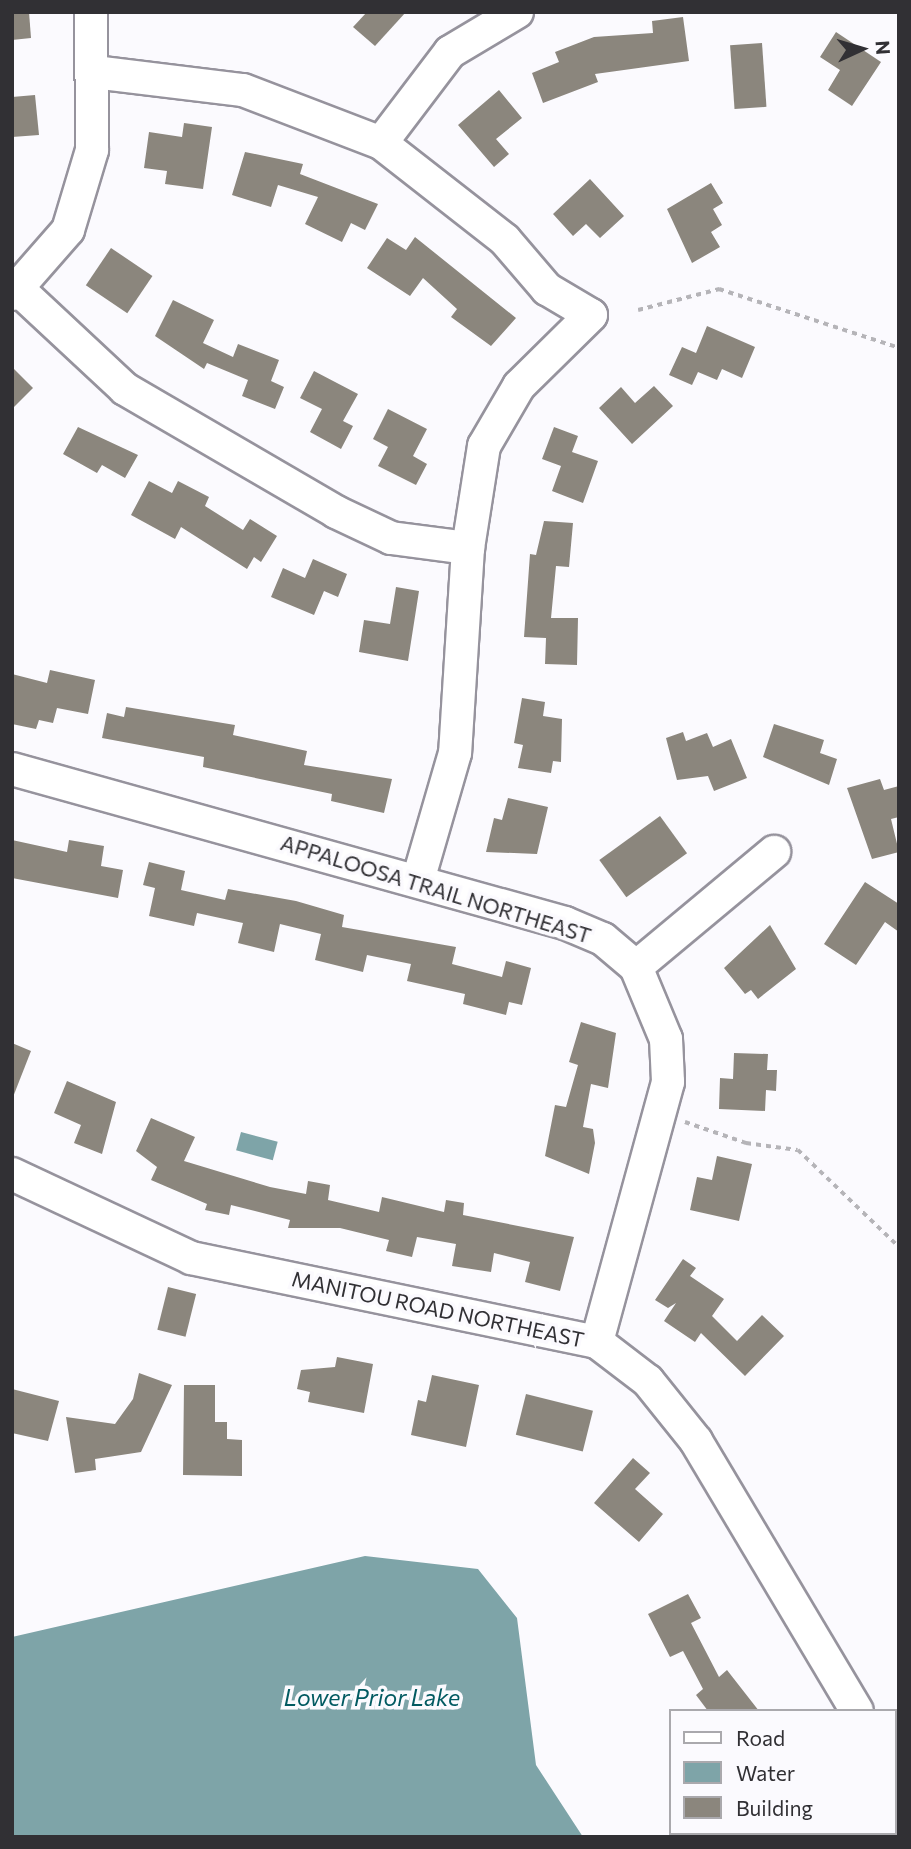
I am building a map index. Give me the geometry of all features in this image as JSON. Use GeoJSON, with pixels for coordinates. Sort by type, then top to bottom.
{"type":"FeatureCollection","features":[{"type":"Feature","properties":{"kind":"street"},"geometry":{"type":"LineString","coordinates":[[90,12],[94,72],[92,150],[68,230],[16,292],[125,389],[336,512],[391,538],[468,548]]}},
{"type":"Feature","properties":{"kind":"street"},"geometry":{"type":"LineString","coordinates":[[381,143],[450,52],[517,12]]}},
{"type":"Feature","properties":{"kind":"street"},"geometry":{"type":"LineString","coordinates":[[94,72],[243,90],[381,143],[505,240],[547,289],[591,315],[519,386],[484,446],[468,548],[455,753],[418,880]]}},
{"type":"Feature","properties":{"kind":"street","name":"APPALOOSA TRAIL NORTHEAST"},"geometry":{"type":"LineString","coordinates":[[12,769],[565,923],[603,939],[636,967],[666,1039],[668,1082],[597,1342]]}},
{"type":"Feature","properties":{"kind":"street"},"geometry":{"type":"LineString","coordinates":[[636,967],[774,852]]}},
{"type":"Feature","properties":{"kind":"street","name":"MANITOU ROAD NORTHEAST"},"geometry":{"type":"LineString","coordinates":[[12,1174],[191,1258],[597,1342],[648,1381],[696,1441],[856,1709]]}},
{"type":"Feature","properties":{"kind":"path"},"geometry":{"type":"LineString","coordinates":[[638,310],[719,289],[899,348]]}},
{"type":"Feature","properties":{"kind":"path"},"geometry":{"type":"LineString","coordinates":[[660,1116],[746,1143],[798,1150],[899,1247]]}},
{"type":"Feature","properties":{"kind":"water"},"geometry":{"type":"Polygon","coordinates":[[[241,1132],[278,1142],[273,1160],[236,1150],[241,1132]]]}},
{"type":"Feature","properties":{"kind":"water","name":"Lower Prior Lake"},"geometry":{"type":"Polygon","coordinates":[[[365,1556],[478,1569],[517,1618],[536,1765],[583,1837],[12,1837],[12,1637],[365,1556]]]}},
{"type":"Feature","properties":{"kind":"building"},"geometry":{"type":"Polygon","coordinates":[[[12,12],[29,12],[31,38],[12,40],[12,12]]]}},
{"type":"Feature","properties":{"kind":"building"},"geometry":{"type":"Polygon","coordinates":[[[367,12],[406,12],[375,46],[353,27],[367,12]]]}},
{"type":"Feature","properties":{"kind":"building"},"geometry":{"type":"Polygon","coordinates":[[[683,17],[689,61],[595,74],[598,82],[543,103],[532,73],[559,62],[555,52],[594,37],[653,33],[652,21],[683,17]]]}},
{"type":"Feature","properties":{"kind":"building"},"geometry":{"type":"Polygon","coordinates":[[[836,32],[881,62],[852,106],[828,90],[840,70],[820,57],[836,32]]]}},
{"type":"Feature","properties":{"kind":"building"},"geometry":{"type":"Polygon","coordinates":[[[762,43],[766,107],[735,109],[730,45],[762,43]]]}},
{"type":"Feature","properties":{"kind":"building"},"geometry":{"type":"Polygon","coordinates":[[[499,90],[522,118],[496,139],[509,154],[494,167],[458,125],[499,90]]]}},
{"type":"Feature","properties":{"kind":"building"},"geometry":{"type":"Polygon","coordinates":[[[35,95],[39,135],[12,137],[12,97],[35,95]]]}},
{"type":"Feature","properties":{"kind":"building"},"geometry":{"type":"Polygon","coordinates":[[[184,123],[212,127],[203,189],[165,184],[167,171],[144,168],[149,132],[182,137],[184,123]]]}},
{"type":"Feature","properties":{"kind":"building"},"geometry":{"type":"Polygon","coordinates":[[[245,152],[303,164],[300,174],[378,204],[365,230],[351,223],[342,242],[305,224],[318,197],[278,185],[271,207],[232,195],[245,152]]]}},
{"type":"Feature","properties":{"kind":"building"},"geometry":{"type":"Polygon","coordinates":[[[590,179],[624,216],[600,238],[586,224],[573,236],[553,214],[590,179]]]}},
{"type":"Feature","properties":{"kind":"building"},"geometry":{"type":"Polygon","coordinates":[[[711,183],[723,203],[713,209],[722,225],[711,232],[720,247],[692,263],[667,209],[711,183]]]}},
{"type":"Feature","properties":{"kind":"building"},"geometry":{"type":"Polygon","coordinates":[[[415,237],[516,318],[491,346],[451,317],[457,309],[423,278],[410,296],[367,268],[387,238],[406,250],[415,237]]]}},
{"type":"Feature","properties":{"kind":"building"},"geometry":{"type":"Polygon","coordinates":[[[111,248],[152,276],[127,313],[86,285],[111,248]]]}},
{"type":"Feature","properties":{"kind":"building"},"geometry":{"type":"Polygon","coordinates":[[[173,300],[214,320],[203,343],[233,357],[238,344],[279,360],[271,381],[284,387],[275,409],[242,396],[248,380],[207,363],[204,369],[155,336],[173,300]]]}},
{"type":"Feature","properties":{"kind":"building"},"geometry":{"type":"Polygon","coordinates":[[[707,326],[755,347],[742,378],[722,369],[717,380],[698,372],[692,385],[669,375],[682,347],[696,353],[707,326]]]}},
{"type":"Feature","properties":{"kind":"building"},"geometry":{"type":"Polygon","coordinates":[[[12,367],[33,388],[12,409],[12,367]]]}},
{"type":"Feature","properties":{"kind":"building"},"geometry":{"type":"Polygon","coordinates":[[[314,371],[358,394],[343,421],[353,426],[341,449],[310,432],[322,409],[300,398],[314,371]]]}},
{"type":"Feature","properties":{"kind":"building"},"geometry":{"type":"Polygon","coordinates":[[[654,386],[673,406],[632,444],[599,408],[621,387],[635,403],[654,386]]]}},
{"type":"Feature","properties":{"kind":"building"},"geometry":{"type":"Polygon","coordinates":[[[388,409],[427,429],[413,456],[427,464],[416,485],[378,466],[388,447],[373,439],[388,409]]]}},
{"type":"Feature","properties":{"kind":"building"},"geometry":{"type":"Polygon","coordinates":[[[78,427],[138,455],[125,478],[102,465],[97,473],[63,454],[78,427]]]}},
{"type":"Feature","properties":{"kind":"building"},"geometry":{"type":"Polygon","coordinates":[[[554,427],[578,436],[572,452],[598,461],[583,503],[552,491],[561,466],[542,459],[554,427]]]}},
{"type":"Feature","properties":{"kind":"building"},"geometry":{"type":"Polygon","coordinates":[[[149,481],[172,493],[178,481],[209,497],[205,506],[243,530],[250,519],[277,536],[261,562],[254,557],[247,569],[181,527],[175,539],[131,515],[149,481]]]}},
{"type":"Feature","properties":{"kind":"building"},"geometry":{"type":"Polygon","coordinates":[[[544,521],[573,523],[569,567],[556,566],[551,618],[578,618],[577,665],[545,664],[546,638],[524,637],[530,554],[536,555],[544,521]]]}},
{"type":"Feature","properties":{"kind":"building"},"geometry":{"type":"Polygon","coordinates":[[[313,559],[347,574],[338,597],[324,591],[314,615],[271,597],[283,568],[305,578],[313,559]]]}},
{"type":"Feature","properties":{"kind":"building"},"geometry":{"type":"Polygon","coordinates":[[[396,587],[419,591],[408,661],[359,652],[364,620],[390,624],[396,587]]]}},
{"type":"Feature","properties":{"kind":"building"},"geometry":{"type":"Polygon","coordinates":[[[50,670],[95,680],[88,714],[57,708],[53,723],[39,720],[36,729],[12,724],[12,674],[47,683],[50,670]]]}},
{"type":"Feature","properties":{"kind":"building"},"geometry":{"type":"Polygon","coordinates":[[[522,698],[545,702],[543,716],[562,719],[561,762],[553,761],[551,773],[518,768],[523,745],[514,743],[522,698]]]}},
{"type":"Feature","properties":{"kind":"building"},"geometry":{"type":"Polygon","coordinates":[[[126,707],[235,725],[233,735],[307,751],[304,765],[392,779],[384,813],[331,801],[332,794],[203,767],[204,757],[102,738],[107,713],[124,717],[126,707]]]}},
{"type":"Feature","properties":{"kind":"building"},"geometry":{"type":"Polygon","coordinates":[[[774,724],[824,740],[820,753],[837,759],[829,785],[763,757],[774,724]]]}},
{"type":"Feature","properties":{"kind":"building"},"geometry":{"type":"Polygon","coordinates":[[[683,732],[686,741],[707,733],[713,747],[731,739],[747,778],[714,791],[708,776],[677,780],[666,738],[683,732]]]}},
{"type":"Feature","properties":{"kind":"building"},"geometry":{"type":"Polygon","coordinates":[[[880,779],[884,790],[899,786],[899,817],[891,819],[899,852],[872,859],[847,788],[880,779]]]}},
{"type":"Feature","properties":{"kind":"building"},"geometry":{"type":"Polygon","coordinates":[[[508,798],[548,807],[537,854],[486,852],[494,818],[502,820],[508,798]]]}},
{"type":"Feature","properties":{"kind":"building"},"geometry":{"type":"Polygon","coordinates":[[[660,816],[687,853],[626,897],[599,860],[660,816]]]}},
{"type":"Feature","properties":{"kind":"building"},"geometry":{"type":"Polygon","coordinates":[[[12,840],[67,852],[69,840],[104,846],[101,866],[123,870],[118,898],[12,878],[12,840]]]}},
{"type":"Feature","properties":{"kind":"building"},"geometry":{"type":"Polygon","coordinates":[[[149,862],[185,871],[181,890],[225,900],[228,889],[296,901],[344,915],[342,927],[456,947],[452,964],[502,977],[506,961],[531,968],[522,1005],[509,1002],[506,1015],[463,1004],[465,994],[407,981],[411,964],[367,955],[363,972],[315,960],[321,934],[280,924],[274,952],[238,943],[243,923],[197,913],[194,926],[149,916],[155,888],[143,885],[149,862]]]}},
{"type":"Feature","properties":{"kind":"building"},"geometry":{"type":"Polygon","coordinates":[[[865,882],[899,904],[899,932],[885,922],[856,965],[824,944],[865,882]]]}},
{"type":"Feature","properties":{"kind":"building"},"geometry":{"type":"Polygon","coordinates":[[[770,925],[796,969],[758,999],[751,990],[745,994],[724,968],[770,925]]]}},
{"type":"Feature","properties":{"kind":"building"},"geometry":{"type":"Polygon","coordinates":[[[581,1022],[616,1033],[608,1088],[591,1084],[583,1127],[593,1129],[595,1143],[589,1174],[545,1156],[555,1105],[566,1107],[578,1065],[569,1062],[581,1022]]]}},
{"type":"Feature","properties":{"kind":"building"},"geometry":{"type":"Polygon","coordinates":[[[12,1043],[31,1051],[13,1097],[12,1096],[12,1043]]]}},
{"type":"Feature","properties":{"kind":"building"},"geometry":{"type":"Polygon","coordinates":[[[734,1053],[768,1054],[767,1070],[777,1070],[776,1091],[766,1090],[765,1111],[719,1109],[720,1078],[733,1079],[734,1053]]]}},
{"type":"Feature","properties":{"kind":"building"},"geometry":{"type":"Polygon","coordinates":[[[67,1081],[116,1102],[102,1154],[74,1143],[81,1125],[54,1113],[67,1081]]]}},
{"type":"Feature","properties":{"kind":"building"},"geometry":{"type":"Polygon","coordinates":[[[151,1118],[195,1137],[184,1161],[270,1187],[306,1194],[308,1181],[330,1185],[328,1200],[379,1212],[382,1197],[444,1212],[446,1200],[464,1203],[463,1215],[574,1237],[560,1291],[525,1282],[530,1262],[494,1253],[491,1272],[452,1266],[456,1244],[417,1237],[412,1257],[386,1251],[389,1240],[340,1228],[288,1228],[290,1220],[231,1205],[229,1215],[205,1210],[207,1204],[151,1180],[157,1167],[136,1151],[151,1118]]]}},
{"type":"Feature","properties":{"kind":"building"},"geometry":{"type":"Polygon","coordinates":[[[717,1156],[752,1164],[739,1221],[690,1210],[697,1177],[712,1180],[717,1156]]]}},
{"type":"Feature","properties":{"kind":"building"},"geometry":{"type":"Polygon","coordinates":[[[683,1259],[696,1268],[690,1276],[724,1299],[712,1316],[737,1341],[762,1315],[784,1336],[745,1376],[701,1333],[695,1342],[664,1321],[676,1303],[668,1308],[655,1300],[683,1259]]]}},
{"type":"Feature","properties":{"kind":"building"},"geometry":{"type":"Polygon","coordinates":[[[168,1287],[196,1294],[185,1337],[157,1330],[168,1287]]]}},
{"type":"Feature","properties":{"kind":"building"},"geometry":{"type":"Polygon","coordinates":[[[337,1357],[373,1364],[364,1413],[308,1402],[310,1392],[297,1389],[301,1370],[335,1367],[337,1357]]]}},
{"type":"Feature","properties":{"kind":"building"},"geometry":{"type":"Polygon","coordinates":[[[139,1373],[172,1385],[141,1452],[95,1459],[96,1470],[75,1473],[66,1417],[115,1424],[133,1399],[139,1373]]]}},
{"type":"Feature","properties":{"kind":"building"},"geometry":{"type":"Polygon","coordinates":[[[432,1375],[479,1385],[466,1447],[411,1435],[418,1400],[426,1402],[432,1375]]]}},
{"type":"Feature","properties":{"kind":"building"},"geometry":{"type":"Polygon","coordinates":[[[184,1385],[215,1385],[215,1422],[227,1422],[227,1439],[242,1440],[242,1476],[183,1475],[184,1385]]]}},
{"type":"Feature","properties":{"kind":"building"},"geometry":{"type":"Polygon","coordinates":[[[12,1389],[59,1401],[48,1441],[12,1433],[12,1389]]]}},
{"type":"Feature","properties":{"kind":"building"},"geometry":{"type":"Polygon","coordinates":[[[526,1394],[593,1411],[583,1451],[516,1435],[526,1394]]]}},
{"type":"Feature","properties":{"kind":"building"},"geometry":{"type":"Polygon","coordinates":[[[633,1458],[650,1473],[635,1489],[663,1514],[639,1542],[594,1503],[633,1458]]]}},
{"type":"Feature","properties":{"kind":"building"},"geometry":{"type":"Polygon","coordinates":[[[688,1594],[701,1618],[691,1623],[719,1677],[727,1670],[757,1709],[706,1709],[696,1695],[703,1689],[683,1651],[670,1657],[648,1614],[688,1594]]]}}]}
